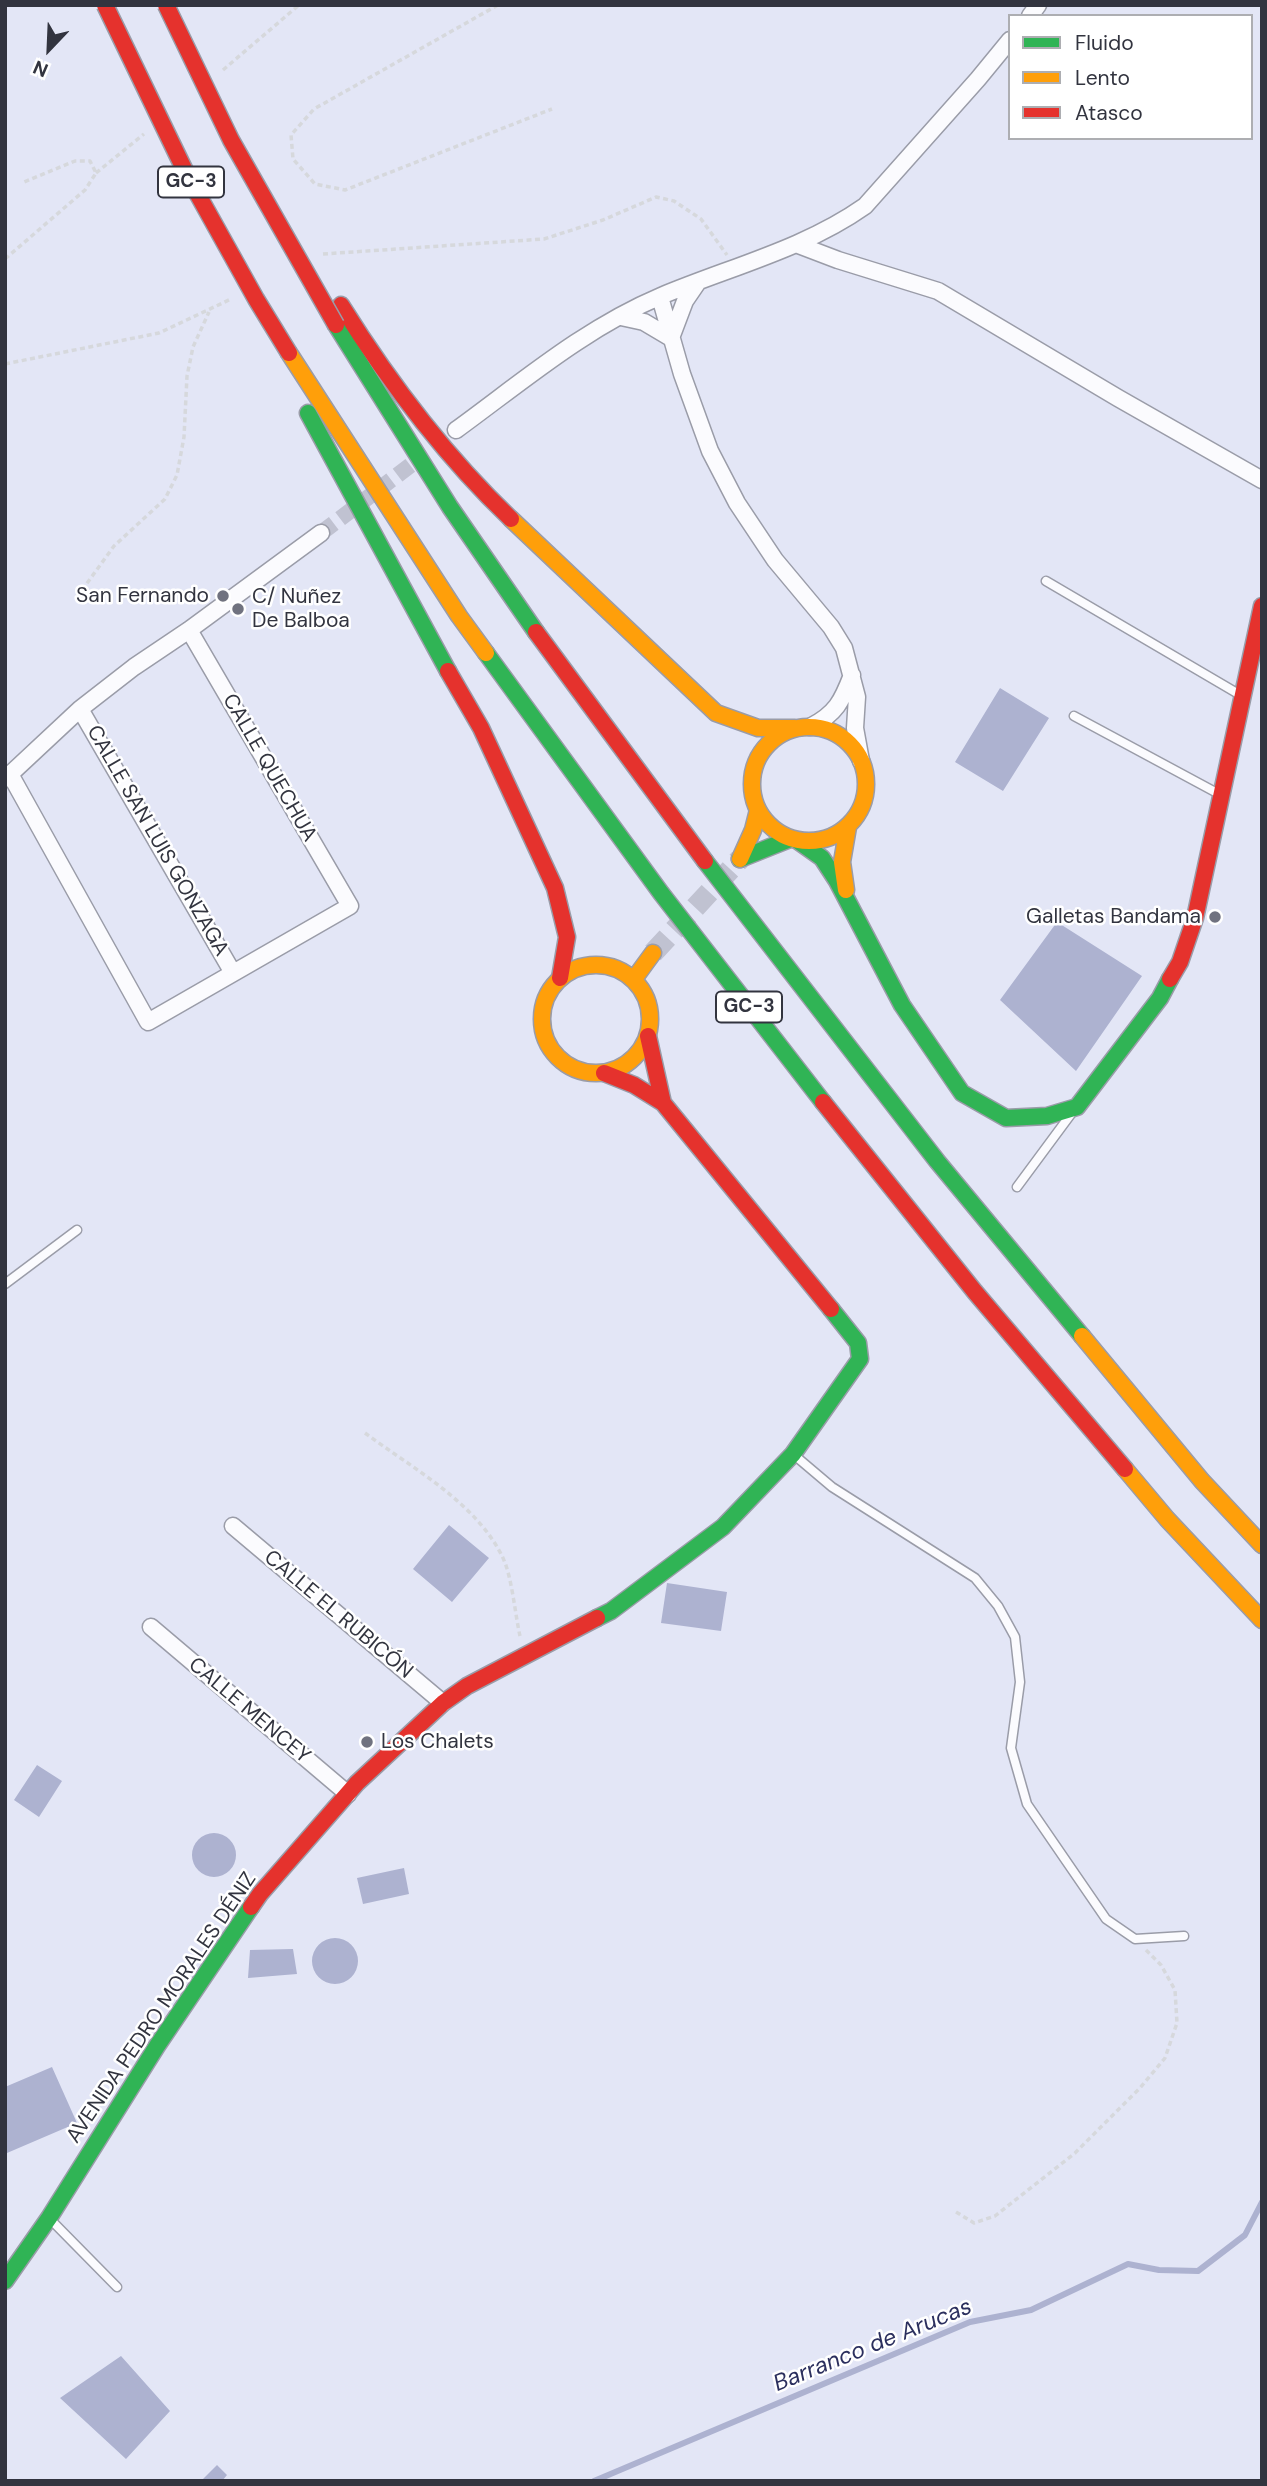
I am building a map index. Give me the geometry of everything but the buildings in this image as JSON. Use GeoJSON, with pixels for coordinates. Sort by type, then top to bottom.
{"type":"FeatureCollection","features":[{"type":"Feature","properties":{"kind":"main road","name":"GC-3"},"geometry":{"type":"LineString","coordinates":[[105,5],[187,175],[256,299],[283,355],[459,616],[661,893],[892,1190],[1167,1519],[1262,1620]]}},
{"type":"Feature","properties":{"kind":"main road","name":"GC-3"},"geometry":{"type":"LineString","coordinates":[[166,5],[231,140],[336,325],[450,507],[533,628],[679,827],[937,1161],[1202,1481],[1262,1545]]}},
{"type":"Feature","properties":{"kind":"main road"},"geometry":{"type":"LineString","coordinates":[[275,219],[326,279],[370,352],[447,452],[503,511],[674,675],[716,713],[758,728],[826,729],[841,736],[853,747],[862,761],[866,778],[865,796],[859,813],[848,827],[833,836],[825,839],[794,840],[740,859],[753,831],[758,810]]}},
{"type":"Feature","properties":{"kind":"main road"},"geometry":{"type":"LineString","coordinates":[[283,355],[422,625],[481,728],[555,888],[567,937],[560,978]]}},
{"type":"Feature","properties":{"kind":"main road"},"geometry":{"type":"LineString","coordinates":[[802,727],[779,735],[766,746],[756,760],[752,794],[758,810],[771,827],[822,858],[847,897],[902,1006],[962,1093],[1006,1118],[1047,1116],[1077,1107],[1160,998],[1180,962],[1195,918],[1262,606]]}},
{"type":"Feature","properties":{"kind":"main road"},"geometry":{"type":"LineString","coordinates":[[847,897],[842,862],[848,827]]}},
{"type":"Feature","properties":{"kind":"main road"},"geometry":{"type":"LineString","coordinates":[[634,979],[653,953]]}},
{"type":"Feature","properties":{"kind":"main road"},"geometry":{"type":"LineString","coordinates":[[605,965],[621,970],[634,979],[643,991],[651,1021],[642,1049],[631,1061],[619,1069],[604,1073],[586,1072],[570,1066],[556,1056],[542,1025],[543,1007],[549,991],[560,978],[574,969],[605,965]]}},
{"type":"Feature","properties":{"kind":"main road"},"geometry":{"type":"LineString","coordinates":[[648,1036],[663,1103]]}},
{"type":"Feature","properties":{"kind":"main road"},"geometry":{"type":"LineString","coordinates":[[604,1073],[634,1085],[663,1103]]}},
{"type":"Feature","properties":{"kind":"main road","name":"AVENIDA PEDRO MORALES DÉNIZ"},"geometry":{"type":"LineString","coordinates":[[5,2281],[49,2218],[157,2046],[260,1894],[348,1794],[443,1703],[467,1686],[611,1611],[723,1527],[793,1454],[850,1377],[860,1359],[858,1343],[663,1103]]}},
{"type":"Feature","properties":{"kind":"street"},"geometry":{"type":"LineString","coordinates":[[456,430],[579,339],[660,297],[796,244],[842,222],[865,206],[1008,42]]}},
{"type":"Feature","properties":{"kind":"street"},"geometry":{"type":"LineString","coordinates":[[796,244],[938,291],[1262,480]]}},
{"type":"Feature","properties":{"kind":"street"},"geometry":{"type":"LineString","coordinates":[[671,338],[685,301],[698,282]]}},
{"type":"Feature","properties":{"kind":"street"},"geometry":{"type":"LineString","coordinates":[[660,297],[682,373],[710,451],[737,503],[775,560],[831,627],[844,648],[857,697],[855,727],[862,761]]}},
{"type":"Feature","properties":{"kind":"street"},"geometry":{"type":"LineString","coordinates":[[621,317],[644,322],[671,338]]}},
{"type":"Feature","properties":{"kind":"street"},"geometry":{"type":"LineString","coordinates":[[233,973],[148,1022],[7,776],[80,709],[134,667],[321,533]]}},
{"type":"Feature","properties":{"kind":"street","name":"CALLE QUECHUA"},"geometry":{"type":"LineString","coordinates":[[189,630],[350,906],[233,973]]}},
{"type":"Feature","properties":{"kind":"street"},"geometry":{"type":"LineString","coordinates":[[802,727],[827,718],[842,701],[852,675]]}},
{"type":"Feature","properties":{"kind":"street","name":"CALLE SAN LUIS GONZAGA"},"geometry":{"type":"LineString","coordinates":[[80,709],[233,973]]}},
{"type":"Feature","properties":{"kind":"street","name":"CALLE EL RUBICÓN"},"geometry":{"type":"LineString","coordinates":[[233,1526],[443,1703]]}},
{"type":"Feature","properties":{"kind":"street","name":"CALLE MENCEY"},"geometry":{"type":"LineString","coordinates":[[151,1627],[348,1794]]}},
{"type":"Feature","properties":{"kind":"lane"},"geometry":{"type":"LineString","coordinates":[[1046,581],[1242,696]]}},
{"type":"Feature","properties":{"kind":"lane"},"geometry":{"type":"LineString","coordinates":[[1074,716],[1221,795]]}},
{"type":"Feature","properties":{"kind":"lane"},"geometry":{"type":"LineString","coordinates":[[1017,1187],[1077,1107]]}},
{"type":"Feature","properties":{"kind":"lane"},"geometry":{"type":"LineString","coordinates":[[5,1284],[77,1230]]}},
{"type":"Feature","properties":{"kind":"lane"},"geometry":{"type":"LineString","coordinates":[[793,1454],[832,1487],[975,1578],[998,1606],[1015,1637],[1020,1682],[1011,1748],[1027,1804],[1106,1919],[1135,1939],[1184,1937]]}},
{"type":"Feature","properties":{"kind":"lane"},"geometry":{"type":"LineString","coordinates":[[49,2218],[117,2287]]}},
{"type":"Feature","properties":{"kind":"path"},"geometry":{"type":"LineString","coordinates":[[498,5],[314,109],[291,135],[293,159],[315,184],[345,190],[552,109]]}},
{"type":"Feature","properties":{"kind":"path"},"geometry":{"type":"LineString","coordinates":[[5,259],[85,190],[96,173],[90,161],[75,161],[24,182]]}},
{"type":"Feature","properties":{"kind":"path"},"geometry":{"type":"LineString","coordinates":[[312,259],[324,253],[544,239],[603,220],[656,197],[674,201],[701,219],[736,268]]}},
{"type":"Feature","properties":{"kind":"path"},"geometry":{"type":"LineString","coordinates":[[5,364],[159,333],[232,298]]}},
{"type":"Feature","properties":{"kind":"path"},"geometry":{"type":"LineString","coordinates":[[77,597],[114,546],[165,499],[177,475],[184,437],[187,376],[193,347],[210,310]]}},
{"type":"Feature","properties":{"kind":"path"},"geometry":{"type":"LineString","coordinates":[[365,1433],[457,1500],[489,1532],[504,1560],[524,1655]]}},
{"type":"Feature","properties":{"kind":"path"},"geometry":{"type":"LineString","coordinates":[[956,2212],[974,2223],[995,2216],[1075,2153],[1140,2088],[1165,2058],[1177,2023],[1175,1990],[1161,1965],[1135,1939]]}},
{"type":"Feature","properties":{"kind":"water"},"geometry":{"type":"Polygon","coordinates":[[[1000,688],[1049,718],[1003,791],[955,762],[1000,688]]]}},
{"type":"Feature","properties":{"kind":"water"},"geometry":{"type":"Polygon","coordinates":[[[1057,922],[1142,976],[1076,1071],[1000,1000],[1057,922]]]}},
{"type":"Feature","properties":{"kind":"water"},"geometry":{"type":"Polygon","coordinates":[[[449,1525],[489,1558],[452,1602],[413,1569],[449,1525]]]}},
{"type":"Feature","properties":{"kind":"water"},"geometry":{"type":"Polygon","coordinates":[[[667,1583],[727,1592],[721,1631],[661,1623],[667,1583]]]}},
{"type":"Feature","properties":{"kind":"water"},"geometry":{"type":"Polygon","coordinates":[[[37,1765],[62,1781],[39,1817],[14,1800],[37,1765]]]}},
{"type":"Feature","properties":{"kind":"water"},"geometry":{"type":"Polygon","coordinates":[[[214,1833],[229,1840],[236,1855],[229,1870],[214,1877],[199,1870],[192,1855],[199,1840],[214,1833]]]}},
{"type":"Feature","properties":{"kind":"water"},"geometry":{"type":"Polygon","coordinates":[[[404,1868],[409,1894],[363,1904],[357,1878],[404,1868]]]}},
{"type":"Feature","properties":{"kind":"water"},"geometry":{"type":"Polygon","coordinates":[[[335,1938],[351,1945],[358,1961],[351,1977],[335,1984],[319,1977],[312,1961],[319,1945],[335,1938]]]}},
{"type":"Feature","properties":{"kind":"water"},"geometry":{"type":"Polygon","coordinates":[[[293,1949],[297,1974],[248,1978],[250,1950],[293,1949]]]}},
{"type":"Feature","properties":{"kind":"water"},"geometry":{"type":"Polygon","coordinates":[[[52,2067],[77,2123],[7,2153],[5,2087],[52,2067]]]}},
{"type":"Feature","properties":{"kind":"water"},"geometry":{"type":"Polygon","coordinates":[[[121,2356],[170,2411],[126,2459],[60,2398],[121,2356]]]}},
{"type":"Feature","properties":{"kind":"water"},"geometry":{"type":"Polygon","coordinates":[[[217,2465],[227,2475],[222,2481],[201,2481],[217,2465]]]}},
{"type":"Feature","properties":{"kind":"waterway","name":"Barranco de Arucas"},"geometry":{"type":"LineString","coordinates":[[594,2481],[970,2322],[1031,2310],[1128,2264],[1159,2270],[1198,2271],[1245,2235],[1262,2202]]}},
{"type":"Feature","properties":{"kind":"tunnel"},"geometry":{"type":"LineString","coordinates":[[321,533],[424,455]]}},
{"type":"Feature","properties":{"kind":"tunnel"},"geometry":{"type":"LineString","coordinates":[[653,953],[740,859]]}},
{"type":"Feature","properties":{"kind":"traffic: fast"},"geometry":{"type":"LineString","coordinates":[[336,325],[450,507],[536,632]]}},
{"type":"Feature","properties":{"kind":"traffic: fast"},"geometry":{"type":"LineString","coordinates":[[308,413],[448,671]]}},
{"type":"Feature","properties":{"kind":"traffic: fast"},"geometry":{"type":"LineString","coordinates":[[486,653],[661,893],[823,1102]]}},
{"type":"Feature","properties":{"kind":"traffic: fast"},"geometry":{"type":"LineString","coordinates":[[740,859],[790,839]]}},
{"type":"Feature","properties":{"kind":"traffic: fast"},"geometry":{"type":"LineString","coordinates":[[798,841],[822,858],[837,881],[902,1005],[962,1093],[1006,1118],[1047,1116],[1077,1107],[1160,998],[1170,979]]}},
{"type":"Feature","properties":{"kind":"traffic: fast"},"geometry":{"type":"LineString","coordinates":[[705,861],[937,1161],[1082,1336]]}},
{"type":"Feature","properties":{"kind":"traffic: fast"},"geometry":{"type":"LineString","coordinates":[[597,1618],[611,1611],[723,1527],[793,1454],[860,1359],[858,1343],[831,1309]]}},
{"type":"Feature","properties":{"kind":"traffic: fast"},"geometry":{"type":"LineString","coordinates":[[5,2281],[49,2218],[157,2046],[251,1907]]}},
{"type":"Feature","properties":{"kind":"traffic: slow"},"geometry":{"type":"LineString","coordinates":[[289,353],[459,616],[486,653]]}},
{"type":"Feature","properties":{"kind":"traffic: slow"},"geometry":{"type":"LineString","coordinates":[[511,519],[716,713],[758,728],[795,728]]}},
{"type":"Feature","properties":{"kind":"traffic: slow"},"geometry":{"type":"LineString","coordinates":[[809,727],[831,731],[841,736],[857,752],[862,762],[866,784],[862,806],[857,816],[841,832],[831,837],[809,841],[787,837],[777,832],[761,816],[756,806],[752,784],[756,762],[761,752],[777,736],[787,731],[809,727]]}},
{"type":"Feature","properties":{"kind":"traffic: slow"},"geometry":{"type":"LineString","coordinates":[[740,859],[753,830],[758,810]]}},
{"type":"Feature","properties":{"kind":"traffic: slow"},"geometry":{"type":"LineString","coordinates":[[846,890],[842,862],[848,827]]}},
{"type":"Feature","properties":{"kind":"traffic: slow"},"geometry":{"type":"LineString","coordinates":[[634,979],[653,953]]}},
{"type":"Feature","properties":{"kind":"traffic: slow"},"geometry":{"type":"LineString","coordinates":[[596,965],[617,969],[634,981],[646,998],[650,1019],[646,1040],[634,1057],[617,1069],[596,1073],[575,1069],[558,1057],[546,1040],[542,1019],[546,998],[558,981],[575,969],[596,965]]}},
{"type":"Feature","properties":{"kind":"traffic: slow"},"geometry":{"type":"LineString","coordinates":[[1082,1336],[1202,1481],[1262,1545]]}},
{"type":"Feature","properties":{"kind":"traffic: slow"},"geometry":{"type":"LineString","coordinates":[[1125,1469],[1167,1519],[1262,1620]]}},
{"type":"Feature","properties":{"kind":"traffic: jam"},"geometry":{"type":"LineString","coordinates":[[105,5],[187,175],[289,353]]}},
{"type":"Feature","properties":{"kind":"traffic: jam"},"geometry":{"type":"LineString","coordinates":[[166,5],[231,140],[336,325]]}},
{"type":"Feature","properties":{"kind":"traffic: jam"},"geometry":{"type":"LineString","coordinates":[[341,305],[419,417],[463,470],[511,519]]}},
{"type":"Feature","properties":{"kind":"traffic: jam"},"geometry":{"type":"LineString","coordinates":[[1170,979],[1180,962],[1195,918],[1262,606]]}},
{"type":"Feature","properties":{"kind":"traffic: jam"},"geometry":{"type":"LineString","coordinates":[[536,632],[705,861]]}},
{"type":"Feature","properties":{"kind":"traffic: jam"},"geometry":{"type":"LineString","coordinates":[[448,671],[481,728],[555,888],[567,937],[560,978]]}},
{"type":"Feature","properties":{"kind":"traffic: jam"},"geometry":{"type":"LineString","coordinates":[[648,1036],[663,1103]]}},
{"type":"Feature","properties":{"kind":"traffic: jam"},"geometry":{"type":"LineString","coordinates":[[604,1073],[634,1085],[663,1103],[831,1309]]}},
{"type":"Feature","properties":{"kind":"traffic: jam"},"geometry":{"type":"LineString","coordinates":[[823,1102],[975,1292],[1125,1469]]}},
{"type":"Feature","properties":{"kind":"traffic: jam"},"geometry":{"type":"LineString","coordinates":[[251,1907],[357,1783],[443,1703],[467,1686],[597,1618]]}},
{"type":"Feature","properties":{"kind":"place","name":"San Fernando"},"geometry":{"type":"Point","coordinates":[223,596]}},
{"type":"Feature","properties":{"kind":"place","name":"C/ Nuñez De Balboa"},"geometry":{"type":"Point","coordinates":[238,609]}},
{"type":"Feature","properties":{"kind":"place","name":"Galletas Bandama"},"geometry":{"type":"Point","coordinates":[1215,917]}},
{"type":"Feature","properties":{"kind":"place","name":"Los Chalets"},"geometry":{"type":"Point","coordinates":[367,1742]}}]}
